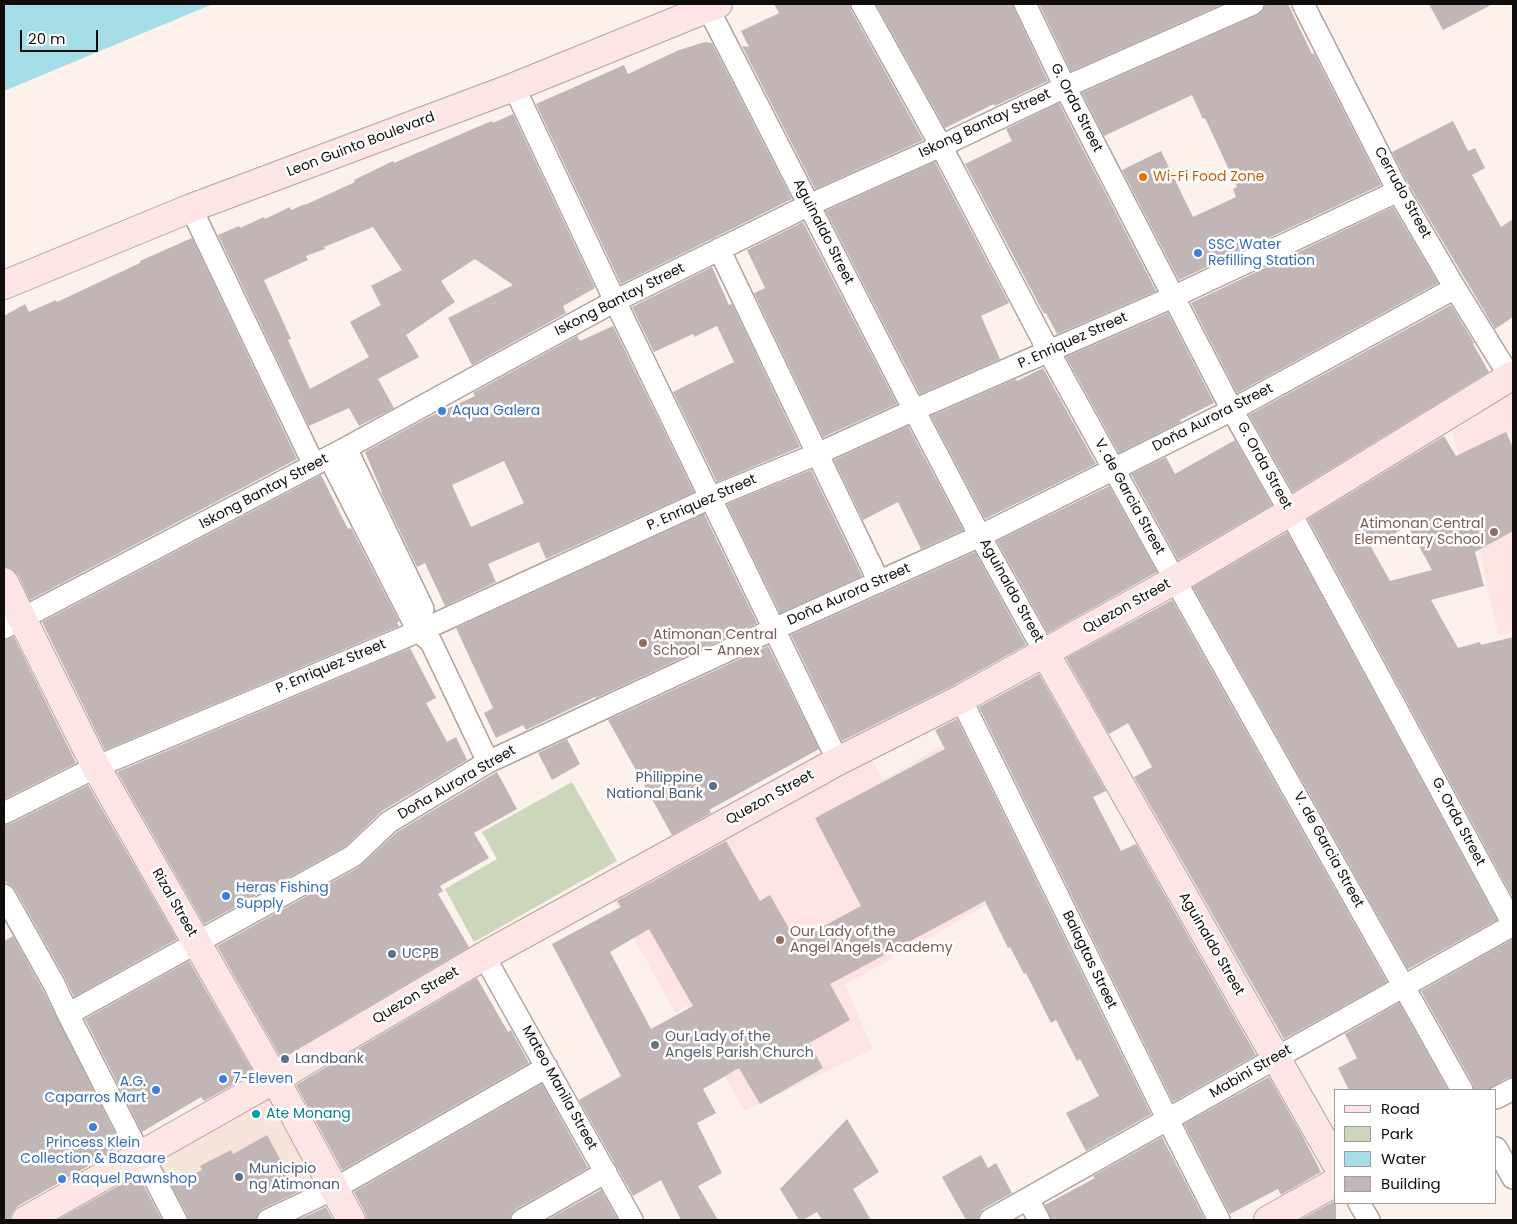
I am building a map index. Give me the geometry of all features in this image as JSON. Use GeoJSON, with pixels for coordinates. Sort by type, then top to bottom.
{"type":"FeatureCollection","features":[{"type":"Feature","properties":{"kind":"street","name":"V. de Garcia Street"},"geometry":{"type":"LineString","coordinates":[[862,4],[941,146],[1049,352],[1461,1089]]}},
{"type":"Feature","properties":{"kind":"street","name":"G. Orda Street"},"geometry":{"type":"LineString","coordinates":[[1025,4],[1065,87],[1232,410],[1290,512],[1513,924]]}},
{"type":"Feature","properties":{"kind":"street","name":"Iskong Bantay Street"},"geometry":{"type":"LineString","coordinates":[[13,623],[330,457],[615,301],[809,204],[941,146],[1065,87],[1253,4]]}},
{"type":"Feature","properties":{"kind":"street","name":"Cerrudo Street"},"geometry":{"type":"LineString","coordinates":[[1303,4],[1398,191],[1455,288],[1511,376]]}},
{"type":"Feature","properties":{"kind":"street","name":"Leon Guinto Boulevard"},"geometry":{"type":"LineString","coordinates":[[4,285],[191,208],[514,87],[713,6]]}},
{"type":"Feature","properties":{"kind":"street","name":"Aguinaldo Street"},"geometry":{"type":"LineString","coordinates":[[713,6],[809,204],[980,536],[1334,1160]]}},
{"type":"Feature","properties":{"kind":"street"},"geometry":{"type":"LineString","coordinates":[[514,87],[615,301],[838,761]]}},
{"type":"Feature","properties":{"kind":"street","name":"P. Enriquez Street"},"geometry":{"type":"LineString","coordinates":[[4,813],[96,767],[427,633],[710,498],[817,454],[1173,298],[1398,191]]}},
{"type":"Feature","properties":{"kind":"street"},"geometry":{"type":"LineString","coordinates":[[191,208],[427,633],[488,762]]}},
{"type":"Feature","properties":{"kind":"street"},"geometry":{"type":"LineString","coordinates":[[719,249],[879,582]]}},
{"type":"Feature","properties":{"kind":"street","name":"Doña Aurora Street"},"geometry":{"type":"LineString","coordinates":[[68,1014],[353,856],[389,822],[488,762],[980,536],[1232,410],[1455,288]]}},
{"type":"Feature","properties":{"kind":"street","name":"Quezon Street"},"geometry":{"type":"LineString","coordinates":[[26,1220],[275,1079],[484,956],[838,761],[961,699],[1175,580],[1290,512],[1511,376]]}},
{"type":"Feature","properties":{"kind":"street","name":"Rizal Street"},"geometry":{"type":"LineString","coordinates":[[4,582],[13,623],[275,1079],[351,1220]]}},
{"type":"Feature","properties":{"kind":"street","name":"Balagtas Street"},"geometry":{"type":"LineString","coordinates":[[961,699],[1219,1220]]}},
{"type":"Feature","properties":{"kind":"street"},"geometry":{"type":"LineString","coordinates":[[4,895],[54,984],[140,1155],[176,1220]]}},
{"type":"Feature","properties":{"kind":"street","name":"Mabini Street"},"geometry":{"type":"LineString","coordinates":[[990,1220],[1513,924]]}},
{"type":"Feature","properties":{"kind":"street","name":"Mateo Manila Street"},"geometry":{"type":"LineString","coordinates":[[484,956],[632,1220]]}},
{"type":"Feature","properties":{"kind":"street"},"geometry":{"type":"LineString","coordinates":[[268,1220],[334,1189],[547,1067]]}},
{"type":"Feature","properties":{"kind":"street"},"geometry":{"type":"LineString","coordinates":[[1497,1097],[1513,1089]]}},
{"type":"Feature","properties":{"kind":"street"},"geometry":{"type":"LineString","coordinates":[[1497,1150],[1513,1178]]}},
{"type":"Feature","properties":{"kind":"street"},"geometry":{"type":"LineString","coordinates":[[522,1220],[606,1172]]}},
{"type":"Feature","properties":{"kind":"street"},"geometry":{"type":"LineString","coordinates":[[1268,1220],[1334,1183]]}},
{"type":"Feature","properties":{"kind":"street"},"geometry":{"type":"LineString","coordinates":[[1028,1199],[1038,1220]]}},
{"type":"Feature","properties":{"kind":"street"},"geometry":{"type":"LineString","coordinates":[[1359,1204],[1369,1220]]}},
{"type":"Feature","properties":{"kind":"shaded area","name":"Atimonan Central Elementary School"},"geometry":{"type":"Polygon","coordinates":[[[1513,390],[1513,632],[1498,635],[1453,432],[1513,390]]]}},
{"type":"Feature","properties":{"kind":"shaded area","name":"Our Lady of the Angel Angels Academy"},"geometry":{"type":"Polygon","coordinates":[[[944,744],[992,832],[1018,826],[1044,873],[845,985],[873,1049],[744,1111],[687,1006],[675,1013],[610,894],[867,752],[883,780],[944,744]]]}},
{"type":"Feature","properties":{"kind":"shaded area"},"geometry":{"type":"Polygon","coordinates":[[[270,1096],[316,1184],[247,1220],[186,1220],[153,1158],[270,1096]]]}},
{"type":"Feature","properties":{"kind":"green space"},"geometry":{"type":"Polygon","coordinates":[[[572,782],[617,861],[474,942],[445,889],[497,859],[482,832],[572,782]]]}},
{"type":"Feature","properties":{"kind":"water"},"geometry":{"type":"Polygon","coordinates":[[[4,4],[213,4],[4,91],[4,4]]]}},
{"type":"Feature","properties":{"kind":"building"},"geometry":{"type":"Polygon","coordinates":[[[774,4],[850,4],[851,10],[923,140],[815,189],[742,46],[749,47],[741,31],[779,13],[774,4]]]}},
{"type":"Feature","properties":{"kind":"building"},"geometry":{"type":"Polygon","coordinates":[[[876,4],[1013,4],[1048,81],[945,128],[876,4]]]}},
{"type":"Feature","properties":{"kind":"building"},"geometry":{"type":"Polygon","coordinates":[[[1039,4],[1223,4],[1071,71],[1039,4]]]}},
{"type":"Feature","properties":{"kind":"building"},"geometry":{"type":"Polygon","coordinates":[[[1265,4],[1288,4],[1312,54],[1314,53],[1381,185],[1179,280],[1122,170],[1161,151],[1193,217],[1236,197],[1233,189],[1237,187],[1205,118],[1203,119],[1192,95],[1104,136],[1082,93],[1258,15],[1263,11],[1265,4]]]}},
{"type":"Feature","properties":{"kind":"building"},"geometry":{"type":"Polygon","coordinates":[[[1429,4],[1493,4],[1443,30],[1429,4]]]}},
{"type":"Feature","properties":{"kind":"building"},"geometry":{"type":"Polygon","coordinates":[[[705,42],[712,43],[792,199],[621,284],[536,104],[624,65],[628,74],[679,50],[705,42]]]}},
{"type":"Feature","properties":{"kind":"building"},"geometry":{"type":"Polygon","coordinates":[[[1059,103],[1156,291],[1057,334],[1046,313],[1044,314],[965,164],[1012,141],[1006,129],[1059,103]]]}},
{"type":"Feature","properties":{"kind":"building"},"geometry":{"type":"Polygon","coordinates":[[[513,114],[595,288],[563,306],[566,313],[472,365],[448,318],[513,285],[475,259],[441,281],[455,302],[406,335],[419,357],[378,379],[394,408],[359,426],[349,408],[309,426],[218,235],[264,217],[265,219],[290,207],[291,210],[305,205],[355,182],[354,180],[393,161],[394,163],[492,121],[493,123],[513,114]],[[373,227],[324,247],[325,249],[306,256],[308,260],[264,280],[291,339],[288,340],[310,389],[369,357],[350,322],[381,305],[371,286],[402,270],[373,227]]]}},
{"type":"Feature","properties":{"kind":"building"},"geometry":{"type":"Polygon","coordinates":[[[1453,121],[1468,151],[1475,148],[1485,168],[1472,175],[1501,227],[1513,219],[1513,317],[1495,329],[1409,185],[1392,152],[1453,121]]]}},
{"type":"Feature","properties":{"kind":"building"},"geometry":{"type":"Polygon","coordinates":[[[935,162],[1009,303],[981,316],[1000,359],[920,394],[826,211],[935,162]]]}},
{"type":"Feature","properties":{"kind":"building"},"geometry":{"type":"Polygon","coordinates":[[[1393,207],[1438,283],[1237,393],[1191,303],[1393,207]]]}},
{"type":"Feature","properties":{"kind":"building"},"geometry":{"type":"Polygon","coordinates":[[[803,222],[897,404],[823,437],[754,293],[765,288],[747,250],[803,222]]]}},
{"type":"Feature","properties":{"kind":"building"},"geometry":{"type":"Polygon","coordinates":[[[192,238],[297,459],[30,600],[18,575],[12,569],[4,567],[4,316],[25,304],[29,312],[56,300],[57,302],[192,238]]]}},
{"type":"Feature","properties":{"kind":"building"},"geometry":{"type":"Polygon","coordinates":[[[712,267],[729,305],[732,304],[800,447],[717,482],[673,392],[734,362],[717,326],[694,337],[693,334],[654,352],[632,307],[712,267]]]}},
{"type":"Feature","properties":{"kind":"building"},"geometry":{"type":"Polygon","coordinates":[[[1451,305],[1489,372],[1293,492],[1249,415],[1451,305]]]}},
{"type":"Feature","properties":{"kind":"building"},"geometry":{"type":"Polygon","coordinates":[[[1168,313],[1214,403],[1119,453],[1066,357],[1168,313]]]}},
{"type":"Feature","properties":{"kind":"building"},"geometry":{"type":"Polygon","coordinates":[[[613,326],[694,492],[546,559],[539,542],[488,564],[496,582],[445,606],[425,563],[417,567],[381,492],[365,452],[427,418],[475,396],[473,393],[577,336],[580,341],[613,326]],[[504,461],[452,485],[471,527],[524,503],[504,461]]]}},
{"type":"Feature","properties":{"kind":"building"},"geometry":{"type":"Polygon","coordinates":[[[1043,368],[1096,464],[985,519],[931,416],[1016,379],[1017,381],[1043,368]]]}},
{"type":"Feature","properties":{"kind":"building"},"geometry":{"type":"Polygon","coordinates":[[[908,426],[963,530],[921,549],[898,502],[863,520],[834,460],[908,426]]]}},
{"type":"Feature","properties":{"kind":"building"},"geometry":{"type":"Polygon","coordinates":[[[1506,432],[1513,448],[1513,531],[1475,552],[1484,586],[1431,600],[1458,648],[1480,642],[1481,645],[1513,637],[1513,898],[1308,519],[1444,436],[1456,456],[1506,432]],[[1408,526],[1371,547],[1390,581],[1432,570],[1408,526]]]}},
{"type":"Feature","properties":{"kind":"building"},"geometry":{"type":"Polygon","coordinates":[[[1235,440],[1272,505],[1178,560],[1131,474],[1166,457],[1175,474],[1235,440]]]}},
{"type":"Feature","properties":{"kind":"building"},"geometry":{"type":"Polygon","coordinates":[[[811,470],[862,576],[780,613],[727,504],[811,470]]]}},
{"type":"Feature","properties":{"kind":"building"},"geometry":{"type":"Polygon","coordinates":[[[321,475],[348,529],[351,528],[399,621],[397,623],[399,626],[105,750],[42,622],[321,475]]]}},
{"type":"Feature","properties":{"kind":"building"},"geometry":{"type":"Polygon","coordinates":[[[1109,486],[1157,572],[1048,633],[997,541],[1109,486]]]}},
{"type":"Feature","properties":{"kind":"building"},"geometry":{"type":"Polygon","coordinates":[[[704,514],[757,623],[526,730],[523,725],[496,738],[484,713],[493,708],[456,628],[704,514]]]}},
{"type":"Feature","properties":{"kind":"building"},"geometry":{"type":"Polygon","coordinates":[[[1287,532],[1497,920],[1408,969],[1193,587],[1287,532]]]}},
{"type":"Feature","properties":{"kind":"building"},"geometry":{"type":"Polygon","coordinates":[[[975,552],[1026,645],[954,685],[842,741],[791,635],[975,552]]]}},
{"type":"Feature","properties":{"kind":"building"},"geometry":{"type":"Polygon","coordinates":[[[1172,600],[1387,982],[1284,1039],[1134,777],[1152,767],[1128,723],[1109,734],[1066,658],[1172,600]]]}},
{"type":"Feature","properties":{"kind":"building"},"geometry":{"type":"Polygon","coordinates":[[[14,637],[76,763],[4,799],[4,640],[14,637]]]}},
{"type":"Feature","properties":{"kind":"building"},"geometry":{"type":"Polygon","coordinates":[[[768,646],[819,749],[709,810],[711,813],[672,835],[608,720],[768,646]]]}},
{"type":"Feature","properties":{"kind":"building"},"geometry":{"type":"Polygon","coordinates":[[[410,648],[436,698],[426,703],[447,742],[456,737],[467,760],[382,811],[346,846],[204,924],[117,772],[410,648]]]}},
{"type":"Feature","properties":{"kind":"building"},"geometry":{"type":"Polygon","coordinates":[[[1039,674],[1106,791],[1093,797],[1121,851],[1136,844],[1256,1055],[1173,1102],[979,707],[1039,674]]]}},
{"type":"Feature","properties":{"kind":"building"},"geometry":{"type":"Polygon","coordinates":[[[957,719],[1151,1114],[1086,1151],[1066,1113],[1099,1096],[1080,1059],[1077,1061],[1056,1020],[1051,1023],[1026,973],[1024,974],[1010,947],[1008,948],[985,901],[830,984],[850,1020],[809,1043],[823,1068],[760,1104],[739,1068],[703,1089],[716,1113],[697,1123],[722,1173],[698,1186],[718,1220],[681,1220],[661,1180],[633,1196],[579,1100],[621,1076],[552,944],[621,907],[617,901],[726,841],[760,901],[770,895],[796,941],[861,906],[815,818],[945,749],[935,730],[957,719]],[[649,929],[610,952],[651,1029],[693,1006],[649,929]]]}},
{"type":"Feature","properties":{"kind":"building"},"geometry":{"type":"Polygon","coordinates":[[[567,739],[580,764],[552,780],[538,753],[567,739]]]}},
{"type":"Feature","properties":{"kind":"building"},"geometry":{"type":"Polygon","coordinates":[[[497,772],[517,809],[474,833],[489,858],[440,886],[443,891],[438,894],[469,947],[281,1058],[217,946],[359,867],[397,832],[497,772]]]}},
{"type":"Feature","properties":{"kind":"building"},"geometry":{"type":"Polygon","coordinates":[[[88,785],[177,939],[74,997],[15,889],[4,881],[4,825],[10,824],[88,785]]]}},
{"type":"Feature","properties":{"kind":"building"},"geometry":{"type":"Polygon","coordinates":[[[13,936],[43,990],[122,1147],[18,1206],[12,1213],[10,1220],[4,1220],[4,941],[13,936]]]}},
{"type":"Feature","properties":{"kind":"building"},"geometry":{"type":"Polygon","coordinates":[[[1513,939],[1513,1077],[1507,1078],[1489,1089],[1474,1089],[1473,1084],[1421,991],[1513,939]]]}},
{"type":"Feature","properties":{"kind":"building"},"geometry":{"type":"Polygon","coordinates":[[[189,961],[254,1073],[204,1101],[201,1097],[142,1132],[85,1019],[189,961]]]}},
{"type":"Feature","properties":{"kind":"building"},"geometry":{"type":"Polygon","coordinates":[[[477,978],[508,1032],[511,1030],[529,1063],[342,1170],[296,1085],[477,978]]]}},
{"type":"Feature","properties":{"kind":"building"},"geometry":{"type":"Polygon","coordinates":[[[1399,1003],[1447,1089],[1348,1089],[1338,1068],[1357,1058],[1345,1034],[1399,1003]]]}},
{"type":"Feature","properties":{"kind":"building"},"geometry":{"type":"Polygon","coordinates":[[[1269,1077],[1321,1172],[1281,1195],[1278,1189],[1230,1214],[1184,1124],[1269,1077]]]}},
{"type":"Feature","properties":{"kind":"building"},"geometry":{"type":"Polygon","coordinates":[[[542,1084],[588,1168],[516,1209],[511,1214],[510,1220],[367,1220],[354,1192],[542,1084]]]}},
{"type":"Feature","properties":{"kind":"building"},"geometry":{"type":"Polygon","coordinates":[[[847,1119],[879,1172],[853,1189],[871,1220],[822,1220],[817,1212],[803,1220],[799,1220],[780,1189],[847,1119]]]}},
{"type":"Feature","properties":{"kind":"building","name":"Municipio ng Atimonan"},"geometry":{"type":"Polygon","coordinates":[[[267,1135],[298,1192],[262,1209],[258,1213],[256,1220],[188,1220],[187,1214],[172,1186],[202,1170],[200,1166],[231,1150],[233,1154],[267,1135]]]}},
{"type":"Feature","properties":{"kind":"building"},"geometry":{"type":"Polygon","coordinates":[[[1162,1137],[1205,1220],[1051,1220],[1045,1205],[1095,1178],[1093,1176],[1162,1137]]]}},
{"type":"Feature","properties":{"kind":"building"},"geometry":{"type":"Polygon","coordinates":[[[981,1155],[988,1168],[996,1163],[1012,1193],[983,1209],[979,1214],[978,1220],[966,1220],[942,1177],[981,1155]]]}},
{"type":"Feature","properties":{"kind":"building"},"geometry":{"type":"Polygon","coordinates":[[[138,1175],[162,1220],[57,1220],[138,1175]]]}},
{"type":"Feature","properties":{"kind":"building"},"geometry":{"type":"Polygon","coordinates":[[[601,1190],[618,1220],[547,1220],[601,1190]]]}},
{"type":"Feature","properties":{"kind":"building"},"geometry":{"type":"Polygon","coordinates":[[[1334,1201],[1334,1204],[1336,1204],[1336,1220],[1300,1220],[1334,1201]]]}},
{"type":"Feature","properties":{"kind":"building"},"geometry":{"type":"Polygon","coordinates":[[[326,1207],[333,1220],[297,1220],[311,1214],[326,1207]]]}},
{"type":"Feature","properties":{"kind":"place","name":"Wi-Fi Food Zone"},"geometry":{"type":"Point","coordinates":[1143,177]}},
{"type":"Feature","properties":{"kind":"place","name":"SSC Water Refilling Station"},"geometry":{"type":"Point","coordinates":[1198,253]}},
{"type":"Feature","properties":{"kind":"place","name":"Aqua Galera"},"geometry":{"type":"Point","coordinates":[442,411]}},
{"type":"Feature","properties":{"kind":"place","name":"Atimonan Central Elementary School"},"geometry":{"type":"Point","coordinates":[1494,532]}},
{"type":"Feature","properties":{"kind":"place","name":"Atimonan Central School – Annex"},"geometry":{"type":"Point","coordinates":[643,643]}},
{"type":"Feature","properties":{"kind":"place","name":"Philippine National Bank"},"geometry":{"type":"Point","coordinates":[713,786]}},
{"type":"Feature","properties":{"kind":"place","name":"Heras Fishing Supply"},"geometry":{"type":"Point","coordinates":[226,896]}},
{"type":"Feature","properties":{"kind":"place","name":"Our Lady of the Angel Angels Academy"},"geometry":{"type":"Point","coordinates":[780,940]}},
{"type":"Feature","properties":{"kind":"place","name":"UCPB"},"geometry":{"type":"Point","coordinates":[392,954]}},
{"type":"Feature","properties":{"kind":"place","name":"Our Lady of the Angels Parish Church"},"geometry":{"type":"Point","coordinates":[655,1045]}},
{"type":"Feature","properties":{"kind":"place","name":"Landbank"},"geometry":{"type":"Point","coordinates":[285,1059]}},
{"type":"Feature","properties":{"kind":"place","name":"7-Eleven"},"geometry":{"type":"Point","coordinates":[223,1079]}},
{"type":"Feature","properties":{"kind":"place","name":"A.G. Caparros Mart"},"geometry":{"type":"Point","coordinates":[156,1090]}},
{"type":"Feature","properties":{"kind":"place","name":"Ate Monang"},"geometry":{"type":"Point","coordinates":[256,1114]}},
{"type":"Feature","properties":{"kind":"place","name":"Princess Klein Collection & Bazaare"},"geometry":{"type":"Point","coordinates":[93,1127]}},
{"type":"Feature","properties":{"kind":"place","name":"Municipio ng Atimonan"},"geometry":{"type":"Point","coordinates":[239,1177]}},
{"type":"Feature","properties":{"kind":"place","name":"Raquel Pawnshop"},"geometry":{"type":"Point","coordinates":[62,1179]}}]}
